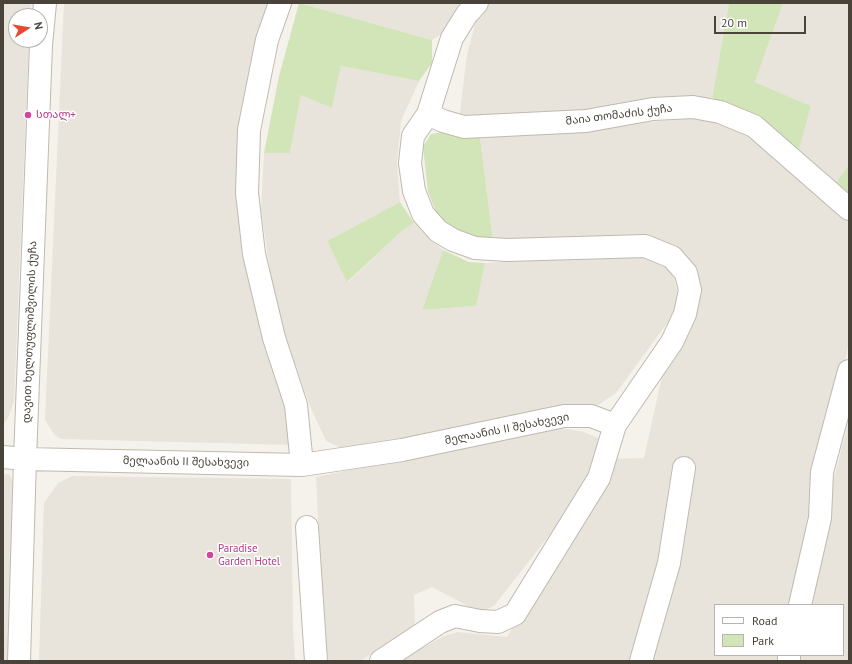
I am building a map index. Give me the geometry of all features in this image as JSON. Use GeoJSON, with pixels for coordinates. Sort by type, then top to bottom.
{"type":"FeatureCollection","features":[{"type":"Feature","properties":{"kind":"street","name":"დავით ხელთუფლიშვილის ქუჩა"},"geometry":{"type":"LineString","coordinates":[[19,661],[25,459],[41,45],[45,3]]}},
{"type":"Feature","properties":{"kind":"street"},"geometry":{"type":"LineString","coordinates":[[280,3],[267,40],[249,130],[247,193],[254,254],[274,338],[296,405],[302,465]]}},
{"type":"Feature","properties":{"kind":"street"},"geometry":{"type":"LineString","coordinates":[[380,661],[440,622],[455,616],[480,621],[498,622],[515,614],[599,478],[615,425],[672,342],[685,314],[690,290],[686,273],[672,258],[645,246],[507,250],[475,248],[453,240],[438,231],[423,214],[414,191],[410,164],[413,136],[428,114],[452,38],[467,14],[477,3]]}},
{"type":"Feature","properties":{"kind":"street","name":"მაია თომაძის ქუჩა"},"geometry":{"type":"LineString","coordinates":[[428,114],[443,121],[464,127],[586,121],[653,109],[693,107],[720,112],[754,126],[849,209]]}},
{"type":"Feature","properties":{"kind":"street"},"geometry":{"type":"LineString","coordinates":[[800,604],[820,518],[822,472],[849,371]]}},
{"type":"Feature","properties":{"kind":"street","name":"მელაანის II შესახვევი"},"geometry":{"type":"LineString","coordinates":[[3,457],[25,459],[302,465],[402,450],[564,416],[591,416],[615,425]]}},
{"type":"Feature","properties":{"kind":"street"},"geometry":{"type":"LineString","coordinates":[[641,661],[669,563],[684,468]]}},
{"type":"Feature","properties":{"kind":"street"},"geometry":{"type":"LineString","coordinates":[[306,527],[316,661]]}},
{"type":"Feature","properties":{"kind":"shaded area"},"geometry":{"type":"Polygon","coordinates":[[[3,3],[31,3],[31,8],[8,8],[8,48],[29,48],[14,401],[9,416],[3,425],[3,3]]]}},
{"type":"Feature","properties":{"kind":"shaded area"},"geometry":{"type":"Polygon","coordinates":[[[64,3],[270,3],[245,260],[263,341],[286,406],[291,445],[61,439],[54,434],[45,420],[64,3]]]}},
{"type":"Feature","properties":{"kind":"shaded area"},"geometry":{"type":"Polygon","coordinates":[[[299,3],[464,3],[448,30],[432,40],[299,3]]]}},
{"type":"Feature","properties":{"kind":"shaded area"},"geometry":{"type":"Polygon","coordinates":[[[488,3],[729,3],[712,98],[674,98],[637,105],[459,120],[467,54],[476,21],[488,3]]]}},
{"type":"Feature","properties":{"kind":"shaded area"},"geometry":{"type":"Polygon","coordinates":[[[783,3],[849,3],[849,165],[834,185],[799,150],[811,106],[755,82],[783,3]]]}},
{"type":"Feature","properties":{"kind":"shaded area"},"geometry":{"type":"Polygon","coordinates":[[[341,66],[419,81],[401,121],[397,163],[400,202],[327,241],[348,282],[402,231],[414,223],[430,240],[443,250],[422,310],[475,306],[485,263],[630,253],[664,265],[674,278],[678,295],[676,311],[616,393],[598,405],[521,416],[344,449],[326,441],[310,406],[276,311],[261,210],[264,153],[290,153],[301,95],[332,107],[341,66]]]}},
{"type":"Feature","properties":{"kind":"shaded area"},"geometry":{"type":"Polygon","coordinates":[[[707,117],[749,135],[849,219],[849,340],[843,375],[814,486],[793,604],[714,604],[714,656],[782,656],[781,661],[648,661],[647,621],[641,619],[632,661],[399,661],[442,637],[457,632],[507,637],[578,521],[608,459],[644,458],[663,372],[696,310],[701,286],[694,269],[675,251],[493,240],[480,137],[707,117]]]}},
{"type":"Feature","properties":{"kind":"shaded area"},"geometry":{"type":"Polygon","coordinates":[[[849,420],[849,661],[797,661],[797,656],[844,656],[844,604],[806,604],[829,497],[849,420]]]}},
{"type":"Feature","properties":{"kind":"shaded area"},"geometry":{"type":"Polygon","coordinates":[[[556,427],[584,432],[598,438],[601,451],[587,487],[494,606],[479,612],[432,587],[414,595],[415,627],[360,661],[329,661],[324,642],[316,477],[556,427]]]}},
{"type":"Feature","properties":{"kind":"shaded area"},"geometry":{"type":"Polygon","coordinates":[[[3,474],[9,474],[13,482],[9,661],[3,661],[3,474]]]}},
{"type":"Feature","properties":{"kind":"shaded area"},"geometry":{"type":"Polygon","coordinates":[[[72,476],[291,479],[293,629],[295,661],[39,661],[44,503],[58,483],[72,476]]]}},
{"type":"Feature","properties":{"kind":"green space"},"geometry":{"type":"Polygon","coordinates":[[[299,3],[432,40],[432,63],[419,81],[341,66],[332,108],[301,95],[290,153],[264,153],[279,76],[299,3]]]}},
{"type":"Feature","properties":{"kind":"green space"},"geometry":{"type":"Polygon","coordinates":[[[729,3],[783,3],[755,82],[811,106],[799,150],[758,120],[712,98],[729,3]]]}},
{"type":"Feature","properties":{"kind":"green space"},"geometry":{"type":"Polygon","coordinates":[[[449,131],[466,138],[480,137],[493,240],[470,235],[440,221],[428,192],[423,147],[431,134],[449,131]]]}},
{"type":"Feature","properties":{"kind":"green space"},"geometry":{"type":"Polygon","coordinates":[[[849,165],[849,197],[834,185],[849,165]]]}},
{"type":"Feature","properties":{"kind":"green space"},"geometry":{"type":"Polygon","coordinates":[[[400,202],[414,223],[402,231],[347,282],[327,241],[400,202]]]}},
{"type":"Feature","properties":{"kind":"green space"},"geometry":{"type":"Polygon","coordinates":[[[443,250],[469,262],[485,263],[476,306],[422,310],[443,250]]]}},
{"type":"Feature","properties":{"kind":"place","name":"სთალ+"},"geometry":{"type":"Point","coordinates":[28,115]}},
{"type":"Feature","properties":{"kind":"place","name":"Paradise Garden Hotel"},"geometry":{"type":"Point","coordinates":[210,555]}}]}
